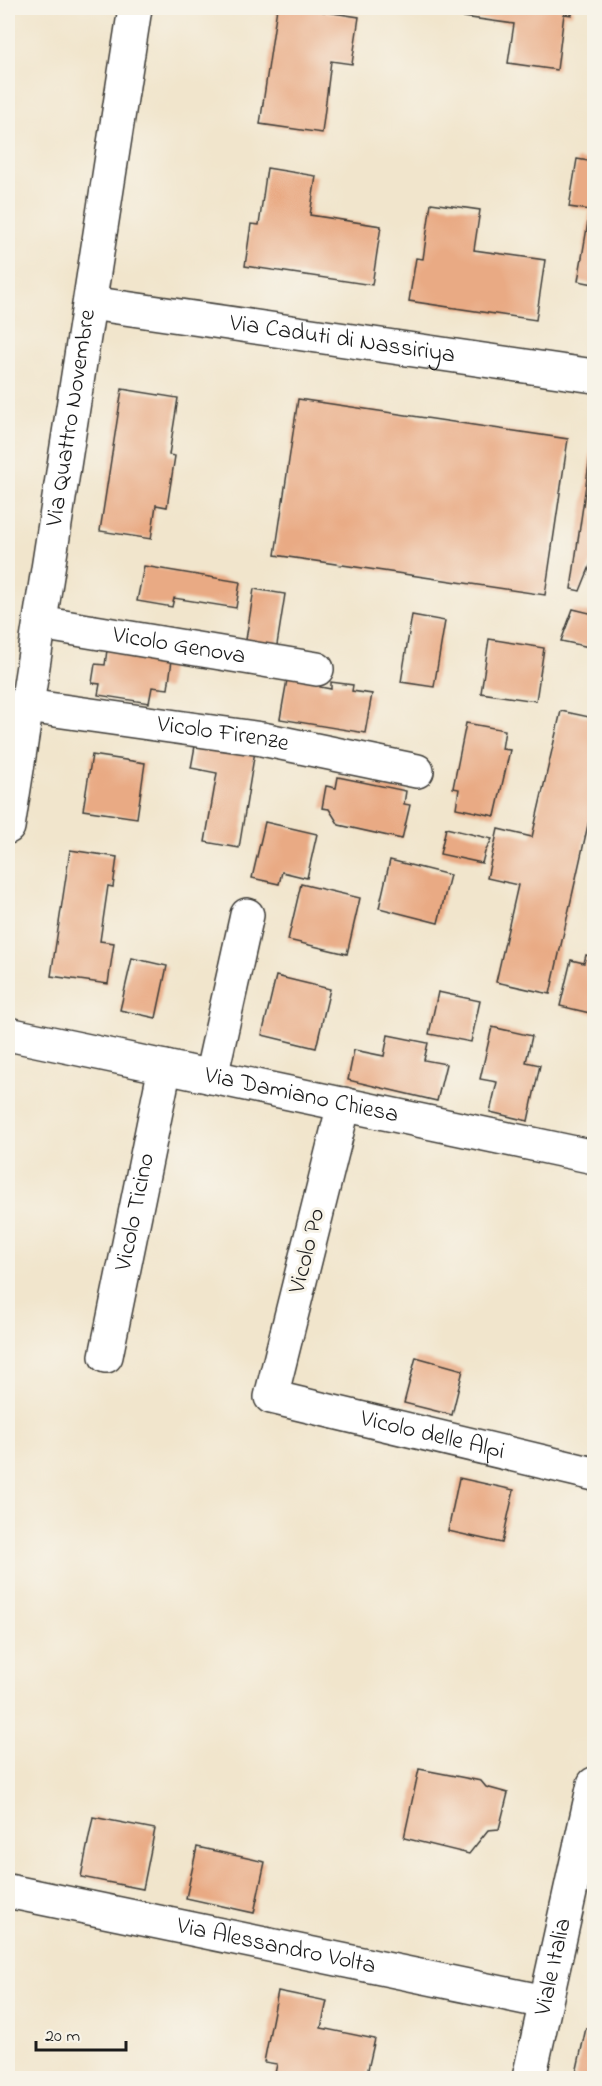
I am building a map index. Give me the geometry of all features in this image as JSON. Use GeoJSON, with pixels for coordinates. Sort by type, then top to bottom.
{"type":"FeatureCollection","features":[{"type":"Feature","properties":{"kind":"street","name":"Via Quattro Novembre"},"geometry":{"type":"LineString","coordinates":[[8,827],[135,8]]}},
{"type":"Feature","properties":{"kind":"street","name":"Via Caduti di Nassiriya"},"geometry":{"type":"LineString","coordinates":[[90,303],[594,376]]}},
{"type":"Feature","properties":{"kind":"street","name":"Vicolo Genova"},"geometry":{"type":"LineString","coordinates":[[40,623],[317,669]]}},
{"type":"Feature","properties":{"kind":"street","name":"Vicolo Firenze"},"geometry":{"type":"LineString","coordinates":[[27,706],[262,739],[417,771]]}},
{"type":"Feature","properties":{"kind":"street"},"geometry":{"type":"LineString","coordinates":[[211,1077],[247,915]]}},
{"type":"Feature","properties":{"kind":"street","name":"Via Damiano Chiesa"},"geometry":{"type":"LineString","coordinates":[[8,1034],[594,1157]]}},
{"type":"Feature","properties":{"kind":"street","name":"Vicolo Ticino"},"geometry":{"type":"LineString","coordinates":[[106,1356],[165,1067]]}},
{"type":"Feature","properties":{"kind":"street","name":"Vicolo Po"},"geometry":{"type":"LineString","coordinates":[[272,1397],[344,1104]]}},
{"type":"Feature","properties":{"kind":"street","name":"Vicolo delle Alpi"},"geometry":{"type":"LineString","coordinates":[[272,1397],[594,1474]]}},
{"type":"Feature","properties":{"kind":"street","name":"Viale Italia"},"geometry":{"type":"LineString","coordinates":[[529,2079],[594,1784]]}},
{"type":"Feature","properties":{"kind":"street","name":"Via Alessandro Volta"},"geometry":{"type":"LineString","coordinates":[[8,1891],[545,2002]]}},
{"type":"Feature","properties":{"kind":"building"},"geometry":{"type":"Polygon","coordinates":[[[277,8],[320,8],[319,11],[359,17],[352,64],[331,61],[322,133],[260,124],[277,8]]]}},
{"type":"Feature","properties":{"kind":"building"},"geometry":{"type":"Polygon","coordinates":[[[443,8],[573,8],[572,15],[564,14],[557,70],[508,63],[514,24],[442,14],[443,8]]]}},
{"type":"Feature","properties":{"kind":"building"},"geometry":{"type":"Polygon","coordinates":[[[577,159],[594,162],[594,284],[578,281],[590,210],[569,207],[577,159]]]}},
{"type":"Feature","properties":{"kind":"building"},"geometry":{"type":"Polygon","coordinates":[[[267,168],[316,176],[310,215],[381,226],[372,285],[245,266],[251,224],[259,225],[267,168]]]}},
{"type":"Feature","properties":{"kind":"building"},"geometry":{"type":"Polygon","coordinates":[[[431,203],[480,210],[474,250],[545,260],[536,320],[409,301],[416,258],[423,259],[431,203]]]}},
{"type":"Feature","properties":{"kind":"building"},"geometry":{"type":"Polygon","coordinates":[[[122,389],[178,398],[169,455],[175,456],[167,507],[156,505],[151,539],[100,531],[122,389]]]}},
{"type":"Feature","properties":{"kind":"building"},"geometry":{"type":"Polygon","coordinates":[[[298,399],[568,439],[545,595],[275,555],[298,399]]]}},
{"type":"Feature","properties":{"kind":"building"},"geometry":{"type":"Polygon","coordinates":[[[593,436],[594,556],[580,591],[571,589],[593,436]]]}},
{"type":"Feature","properties":{"kind":"building"},"geometry":{"type":"Polygon","coordinates":[[[144,566],[240,582],[236,608],[174,598],[172,607],[137,601],[144,566]]]}},
{"type":"Feature","properties":{"kind":"building"},"geometry":{"type":"Polygon","coordinates":[[[254,589],[285,594],[276,651],[245,646],[254,589]]]}},
{"type":"Feature","properties":{"kind":"building"},"geometry":{"type":"Polygon","coordinates":[[[573,609],[594,614],[594,648],[561,641],[573,609]]]}},
{"type":"Feature","properties":{"kind":"building"},"geometry":{"type":"Polygon","coordinates":[[[412,615],[445,621],[434,687],[401,682],[412,615]]]}},
{"type":"Feature","properties":{"kind":"building"},"geometry":{"type":"Polygon","coordinates":[[[489,639],[544,648],[536,701],[481,693],[489,639]]]}},
{"type":"Feature","properties":{"kind":"building"},"geometry":{"type":"Polygon","coordinates":[[[107,650],[172,660],[168,689],[152,687],[149,703],[98,695],[100,684],[92,683],[95,664],[105,665],[107,650]]]}},
{"type":"Feature","properties":{"kind":"building"},"geometry":{"type":"Polygon","coordinates":[[[288,674],[321,679],[320,687],[331,689],[331,682],[353,685],[352,691],[372,694],[365,733],[280,719],[288,674]]]}},
{"type":"Feature","properties":{"kind":"building"},"geometry":{"type":"Polygon","coordinates":[[[561,711],[594,718],[594,798],[550,994],[496,982],[518,885],[487,878],[498,829],[532,837],[561,711]]]}},
{"type":"Feature","properties":{"kind":"building"},"geometry":{"type":"Polygon","coordinates":[[[466,723],[505,730],[502,749],[510,750],[495,816],[456,808],[459,789],[453,788],[466,723]]]}},
{"type":"Feature","properties":{"kind":"building"},"geometry":{"type":"Polygon","coordinates":[[[197,735],[256,745],[239,848],[205,842],[217,773],[191,768],[197,735]]]}},
{"type":"Feature","properties":{"kind":"building"},"geometry":{"type":"Polygon","coordinates":[[[92,755],[145,763],[137,818],[83,810],[92,755]]]}},
{"type":"Feature","properties":{"kind":"building"},"geometry":{"type":"Polygon","coordinates":[[[338,777],[406,791],[404,804],[410,805],[402,839],[339,825],[329,809],[322,808],[326,786],[336,788],[338,777]]]}},
{"type":"Feature","properties":{"kind":"building"},"geometry":{"type":"Polygon","coordinates":[[[265,822],[317,834],[307,878],[282,872],[279,884],[252,878],[265,822]]]}},
{"type":"Feature","properties":{"kind":"building"},"geometry":{"type":"Polygon","coordinates":[[[446,828],[492,839],[482,863],[440,854],[446,828]]]}},
{"type":"Feature","properties":{"kind":"building"},"geometry":{"type":"Polygon","coordinates":[[[70,850],[117,857],[113,887],[108,886],[100,941],[114,943],[108,984],[51,976],[70,850]]]}},
{"type":"Feature","properties":{"kind":"building"},"geometry":{"type":"Polygon","coordinates":[[[390,860],[450,875],[438,923],[379,908],[390,860]]]}},
{"type":"Feature","properties":{"kind":"building"},"geometry":{"type":"Polygon","coordinates":[[[301,884],[360,898],[347,954],[288,940],[301,884]]]}},
{"type":"Feature","properties":{"kind":"building"},"geometry":{"type":"Polygon","coordinates":[[[586,955],[594,957],[594,1014],[560,1006],[571,960],[584,963],[586,955]]]}},
{"type":"Feature","properties":{"kind":"building"},"geometry":{"type":"Polygon","coordinates":[[[132,958],[167,966],[156,1018],[120,1010],[132,958]]]}},
{"type":"Feature","properties":{"kind":"building"},"geometry":{"type":"Polygon","coordinates":[[[276,976],[330,989],[316,1048],[262,1035],[276,976]]]}},
{"type":"Feature","properties":{"kind":"building"},"geometry":{"type":"Polygon","coordinates":[[[438,992],[480,1001],[471,1042],[429,1034],[438,992]]]}},
{"type":"Feature","properties":{"kind":"building"},"geometry":{"type":"Polygon","coordinates":[[[492,1027],[532,1036],[526,1062],[540,1065],[528,1121],[490,1112],[497,1082],[480,1079],[492,1027]]]}},
{"type":"Feature","properties":{"kind":"building"},"geometry":{"type":"Polygon","coordinates":[[[388,1035],[428,1043],[424,1060],[446,1064],[437,1101],[348,1080],[354,1050],[384,1056],[388,1035]]]}},
{"type":"Feature","properties":{"kind":"building"},"geometry":{"type":"Polygon","coordinates":[[[416,1357],[463,1370],[452,1415],[404,1403],[416,1357]]]}},
{"type":"Feature","properties":{"kind":"building"},"geometry":{"type":"Polygon","coordinates":[[[459,1478],[514,1490],[502,1543],[448,1531],[459,1478]]]}},
{"type":"Feature","properties":{"kind":"building"},"geometry":{"type":"Polygon","coordinates":[[[419,1769],[481,1781],[486,1787],[508,1793],[499,1829],[488,1830],[469,1854],[404,1838],[419,1769]]]}},
{"type":"Feature","properties":{"kind":"building"},"geometry":{"type":"Polygon","coordinates":[[[93,1817],[155,1829],[143,1889],[81,1877],[93,1817]]]}},
{"type":"Feature","properties":{"kind":"building"},"geometry":{"type":"Polygon","coordinates":[[[197,1847],[265,1862],[254,1913],[186,1898],[197,1847]]]}},
{"type":"Feature","properties":{"kind":"building"},"geometry":{"type":"Polygon","coordinates":[[[278,1991],[327,2001],[321,2028],[375,2039],[366,2078],[274,2078],[277,2064],[264,2062],[278,1991]]]}},
{"type":"Feature","properties":{"kind":"building"},"geometry":{"type":"Polygon","coordinates":[[[586,2028],[594,2030],[594,2078],[575,2078],[586,2028]]]}}]}
